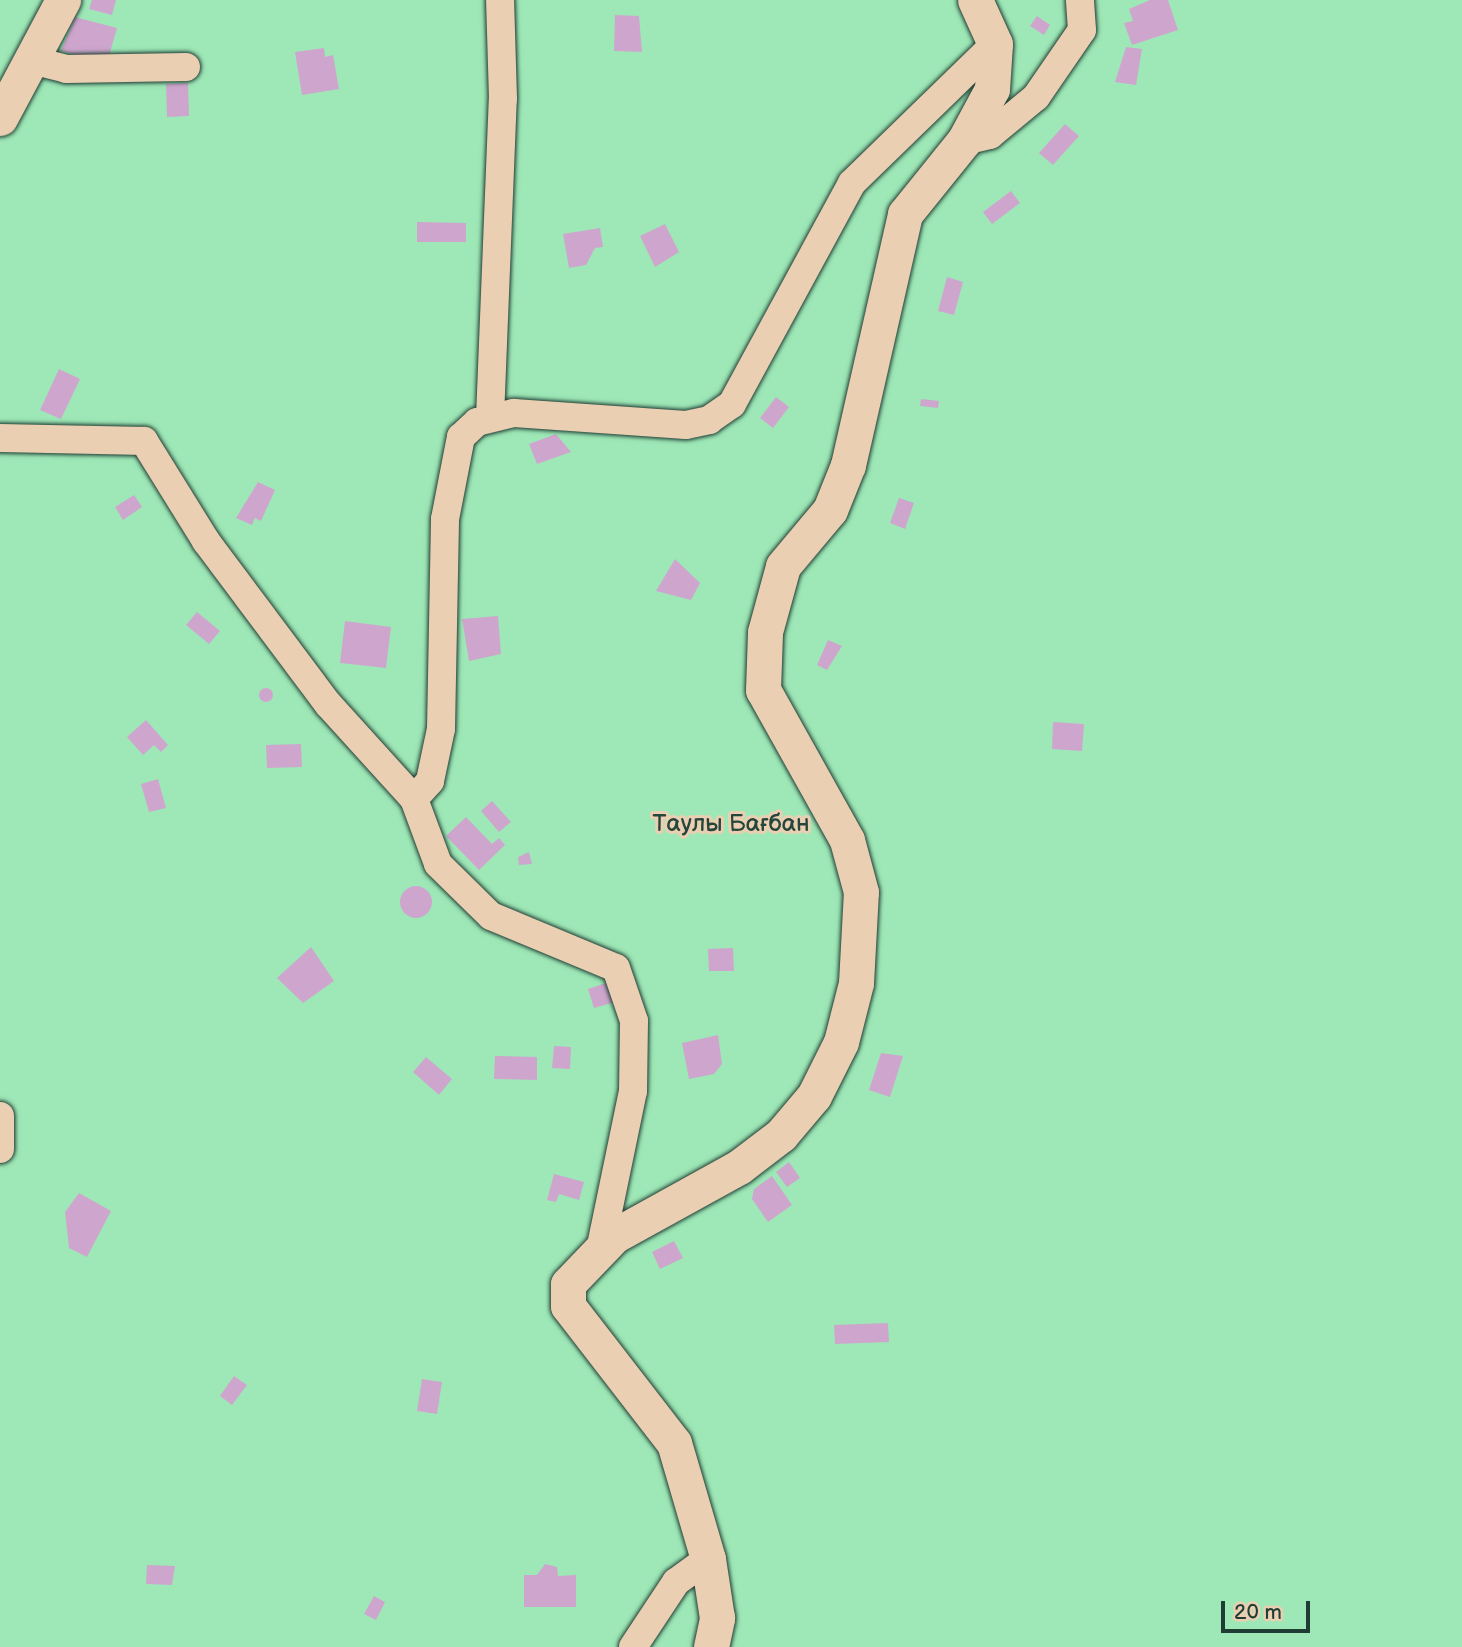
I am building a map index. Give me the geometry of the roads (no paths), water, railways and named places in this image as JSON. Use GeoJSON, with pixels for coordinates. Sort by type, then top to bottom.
{"type":"FeatureCollection","features":[{"type":"Feature","properties":{"kind":"street"},"geometry":{"type":"LineString","coordinates":[[0,118],[35,61],[63,0]]}},
{"type":"Feature","properties":{"kind":"street"},"geometry":{"type":"LineString","coordinates":[[490,418],[503,99],[500,0]]}},
{"type":"Feature","properties":{"kind":"street"},"geometry":{"type":"LineString","coordinates":[[711,1647],[717,1618],[708,1559],[674,1443],[568,1306],[568,1284],[601,1246],[738,1167],[781,1136],[814,1096],[841,1042],[856,983],[861,892],[847,840],[763,690],[765,632],[783,566],[830,510],[848,465],[905,214],[964,141],[992,89],[995,44],[975,0]]}},
{"type":"Feature","properties":{"kind":"street"},"geometry":{"type":"LineString","coordinates":[[964,141],[990,135],[1036,97],[1082,30],[1080,0]]}},
{"type":"Feature","properties":{"kind":"street"},"geometry":{"type":"LineString","coordinates":[[414,799],[433,771],[445,695],[450,477],[461,438],[490,418],[514,414],[685,425],[709,421],[732,404],[852,183],[995,44]]}},
{"type":"Feature","properties":{"kind":"street"},"geometry":{"type":"LineString","coordinates":[[35,61],[66,69],[186,67]]}},
{"type":"Feature","properties":{"kind":"street"},"geometry":{"type":"LineString","coordinates":[[0,438],[144,442],[239,587],[370,756],[414,799],[438,864],[491,916],[616,968],[634,1021],[633,1091],[601,1246]]}},
{"type":"Feature","properties":{"kind":"street"},"geometry":{"type":"LineString","coordinates":[[0,1116],[0,1149]]}},
{"type":"Feature","properties":{"kind":"street"},"geometry":{"type":"LineString","coordinates":[[633,1647],[676,1582],[708,1559]]}},
{"type":"Feature","properties":{"kind":"park label","name":"Таулы Бағбан"},"geometry":{"type":"Point","coordinates":[731,824]}}]}
